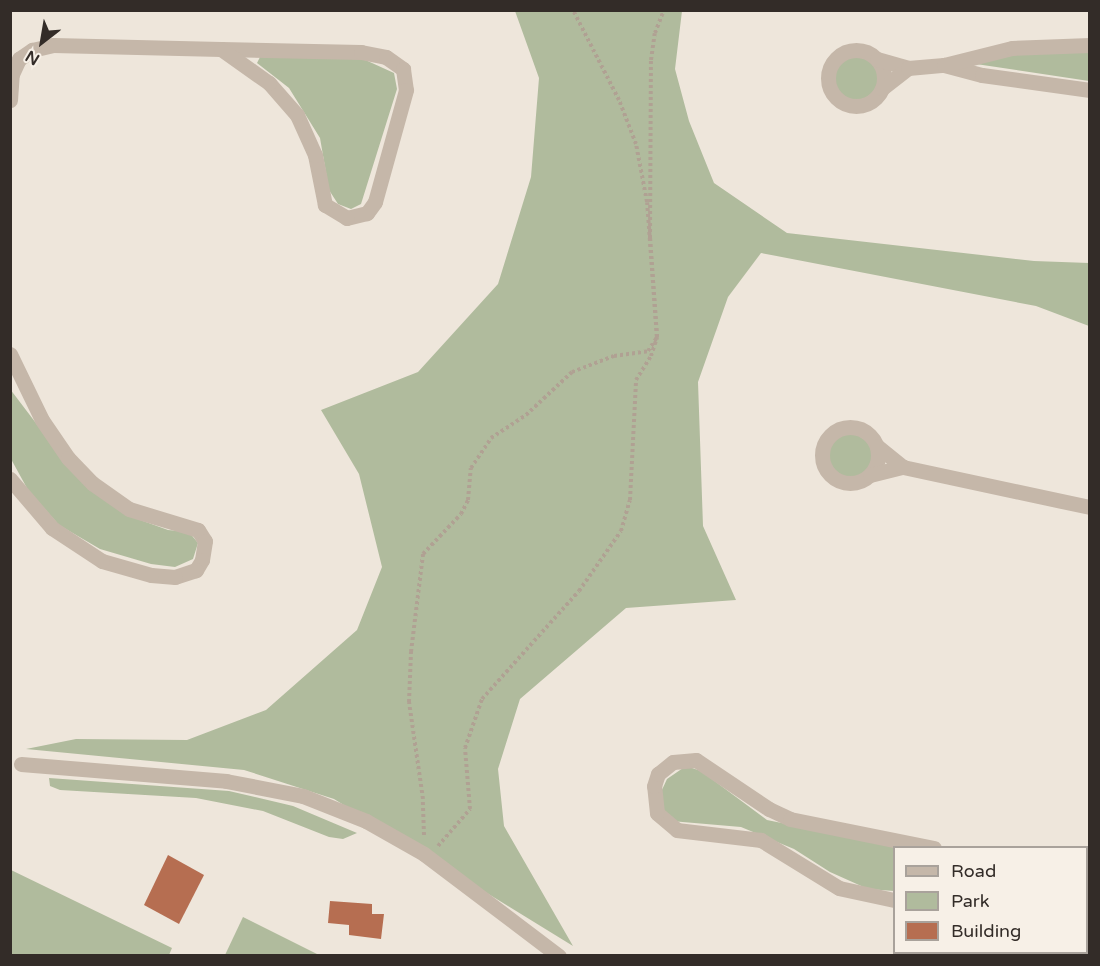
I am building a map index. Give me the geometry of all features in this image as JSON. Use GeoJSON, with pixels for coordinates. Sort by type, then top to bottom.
{"type":"FeatureCollection","features":[{"type":"Feature","properties":{"kind":"street"},"geometry":{"type":"LineString","coordinates":[[10,100],[15,56],[53,45],[361,52],[386,57],[403,69],[404,103],[375,202],[367,213],[346,218],[325,205],[315,156],[297,115],[269,83],[221,49]]}},
{"type":"Feature","properties":{"kind":"street"},"geometry":{"type":"LineString","coordinates":[[908,68],[882,88],[870,103],[851,106],[834,96],[829,87],[829,68],[841,53],[860,50],[877,59],[908,68],[944,65],[1012,48],[1089,45]]}},
{"type":"Feature","properties":{"kind":"street"},"geometry":{"type":"LineString","coordinates":[[877,59],[884,73],[882,88]]}},
{"type":"Feature","properties":{"kind":"street"},"geometry":{"type":"LineString","coordinates":[[944,65],[982,75],[1089,90]]}},
{"type":"Feature","properties":{"kind":"street"},"geometry":{"type":"LineString","coordinates":[[10,354],[42,420],[68,458],[92,483],[129,509],[150,519],[198,530],[205,541],[202,561],[195,570],[175,577],[151,576],[102,561],[52,528],[10,479]]}},
{"type":"Feature","properties":{"kind":"street"},"geometry":{"type":"LineString","coordinates":[[903,467],[878,446],[866,431],[847,426],[829,435],[822,453],[827,472],[843,483],[853,483],[870,475],[903,467],[1089,507]]}},
{"type":"Feature","properties":{"kind":"street"},"geometry":{"type":"LineString","coordinates":[[870,475],[878,462],[878,446]]}},
{"type":"Feature","properties":{"kind":"street"},"geometry":{"type":"LineString","coordinates":[[893,900],[839,888],[761,840],[677,830],[657,813],[654,786],[658,774],[673,762],[696,759],[769,809],[790,819],[924,846]]}},
{"type":"Feature","properties":{"kind":"street"},"geometry":{"type":"LineString","coordinates":[[14,765],[272,788],[345,812],[424,854],[559,956]]}},
{"type":"Feature","properties":{"kind":"path"},"geometry":{"type":"LineString","coordinates":[[573,10],[619,100],[636,144],[650,238]]}},
{"type":"Feature","properties":{"kind":"path"},"geometry":{"type":"LineString","coordinates":[[657,338],[648,351],[614,356],[572,372],[526,415],[491,438],[471,468],[468,500],[461,514],[423,554],[411,652],[409,702],[423,799],[424,854],[438,847],[470,809],[465,748],[482,699],[579,591],[621,531],[630,500],[636,380],[651,356],[657,338],[650,238],[651,60],[655,33],[664,10]]}},
{"type":"Feature","properties":{"kind":"green space"},"geometry":{"type":"Polygon","coordinates":[[[515,11],[682,11],[675,69],[689,121],[714,183],[787,233],[1034,261],[1089,263],[1089,326],[1036,306],[761,253],[728,297],[698,382],[703,526],[736,600],[626,608],[520,699],[498,769],[504,826],[573,946],[334,799],[244,770],[26,749],[76,739],[187,740],[266,710],[357,630],[382,567],[359,474],[321,410],[418,372],[498,284],[531,177],[539,78],[515,11]]]}},
{"type":"Feature","properties":{"kind":"green space"},"geometry":{"type":"Polygon","coordinates":[[[1045,51],[1089,52],[1089,81],[976,64],[981,58],[1045,51]]]}},
{"type":"Feature","properties":{"kind":"green space"},"geometry":{"type":"Polygon","coordinates":[[[856,56],[871,63],[878,78],[871,93],[856,100],[841,93],[834,78],[841,63],[856,56]]]}},
{"type":"Feature","properties":{"kind":"green space"},"geometry":{"type":"Polygon","coordinates":[[[260,57],[361,58],[394,73],[397,89],[361,204],[351,209],[338,204],[329,190],[320,138],[289,88],[257,63],[260,57]]]}},
{"type":"Feature","properties":{"kind":"green space"},"geometry":{"type":"Polygon","coordinates":[[[10,389],[45,435],[132,517],[168,530],[189,532],[198,543],[193,559],[175,567],[151,564],[100,549],[59,525],[28,490],[11,459],[10,389]]]}},
{"type":"Feature","properties":{"kind":"green space"},"geometry":{"type":"Polygon","coordinates":[[[850,434],[865,441],[872,456],[865,471],[850,478],[835,471],[828,456],[835,441],[850,434]]]}},
{"type":"Feature","properties":{"kind":"green space"},"geometry":{"type":"Polygon","coordinates":[[[686,766],[701,771],[767,820],[894,846],[893,891],[868,889],[830,872],[794,849],[741,827],[671,821],[663,808],[661,792],[667,779],[686,766]]]}},
{"type":"Feature","properties":{"kind":"green space"},"geometry":{"type":"Polygon","coordinates":[[[49,778],[229,791],[293,806],[357,833],[343,839],[329,837],[263,811],[196,798],[60,790],[50,786],[49,778]]]}},
{"type":"Feature","properties":{"kind":"green space"},"geometry":{"type":"Polygon","coordinates":[[[11,870],[172,948],[169,955],[11,955],[11,870]]]}},
{"type":"Feature","properties":{"kind":"green space"},"geometry":{"type":"Polygon","coordinates":[[[243,917],[319,955],[225,955],[243,917]]]}},
{"type":"Feature","properties":{"kind":"building"},"geometry":{"type":"Polygon","coordinates":[[[168,855],[204,875],[179,924],[144,905],[168,855]]]}},
{"type":"Feature","properties":{"kind":"building"},"geometry":{"type":"Polygon","coordinates":[[[330,901],[372,904],[372,914],[384,914],[381,939],[349,935],[349,925],[328,923],[330,901]]]}}]}
